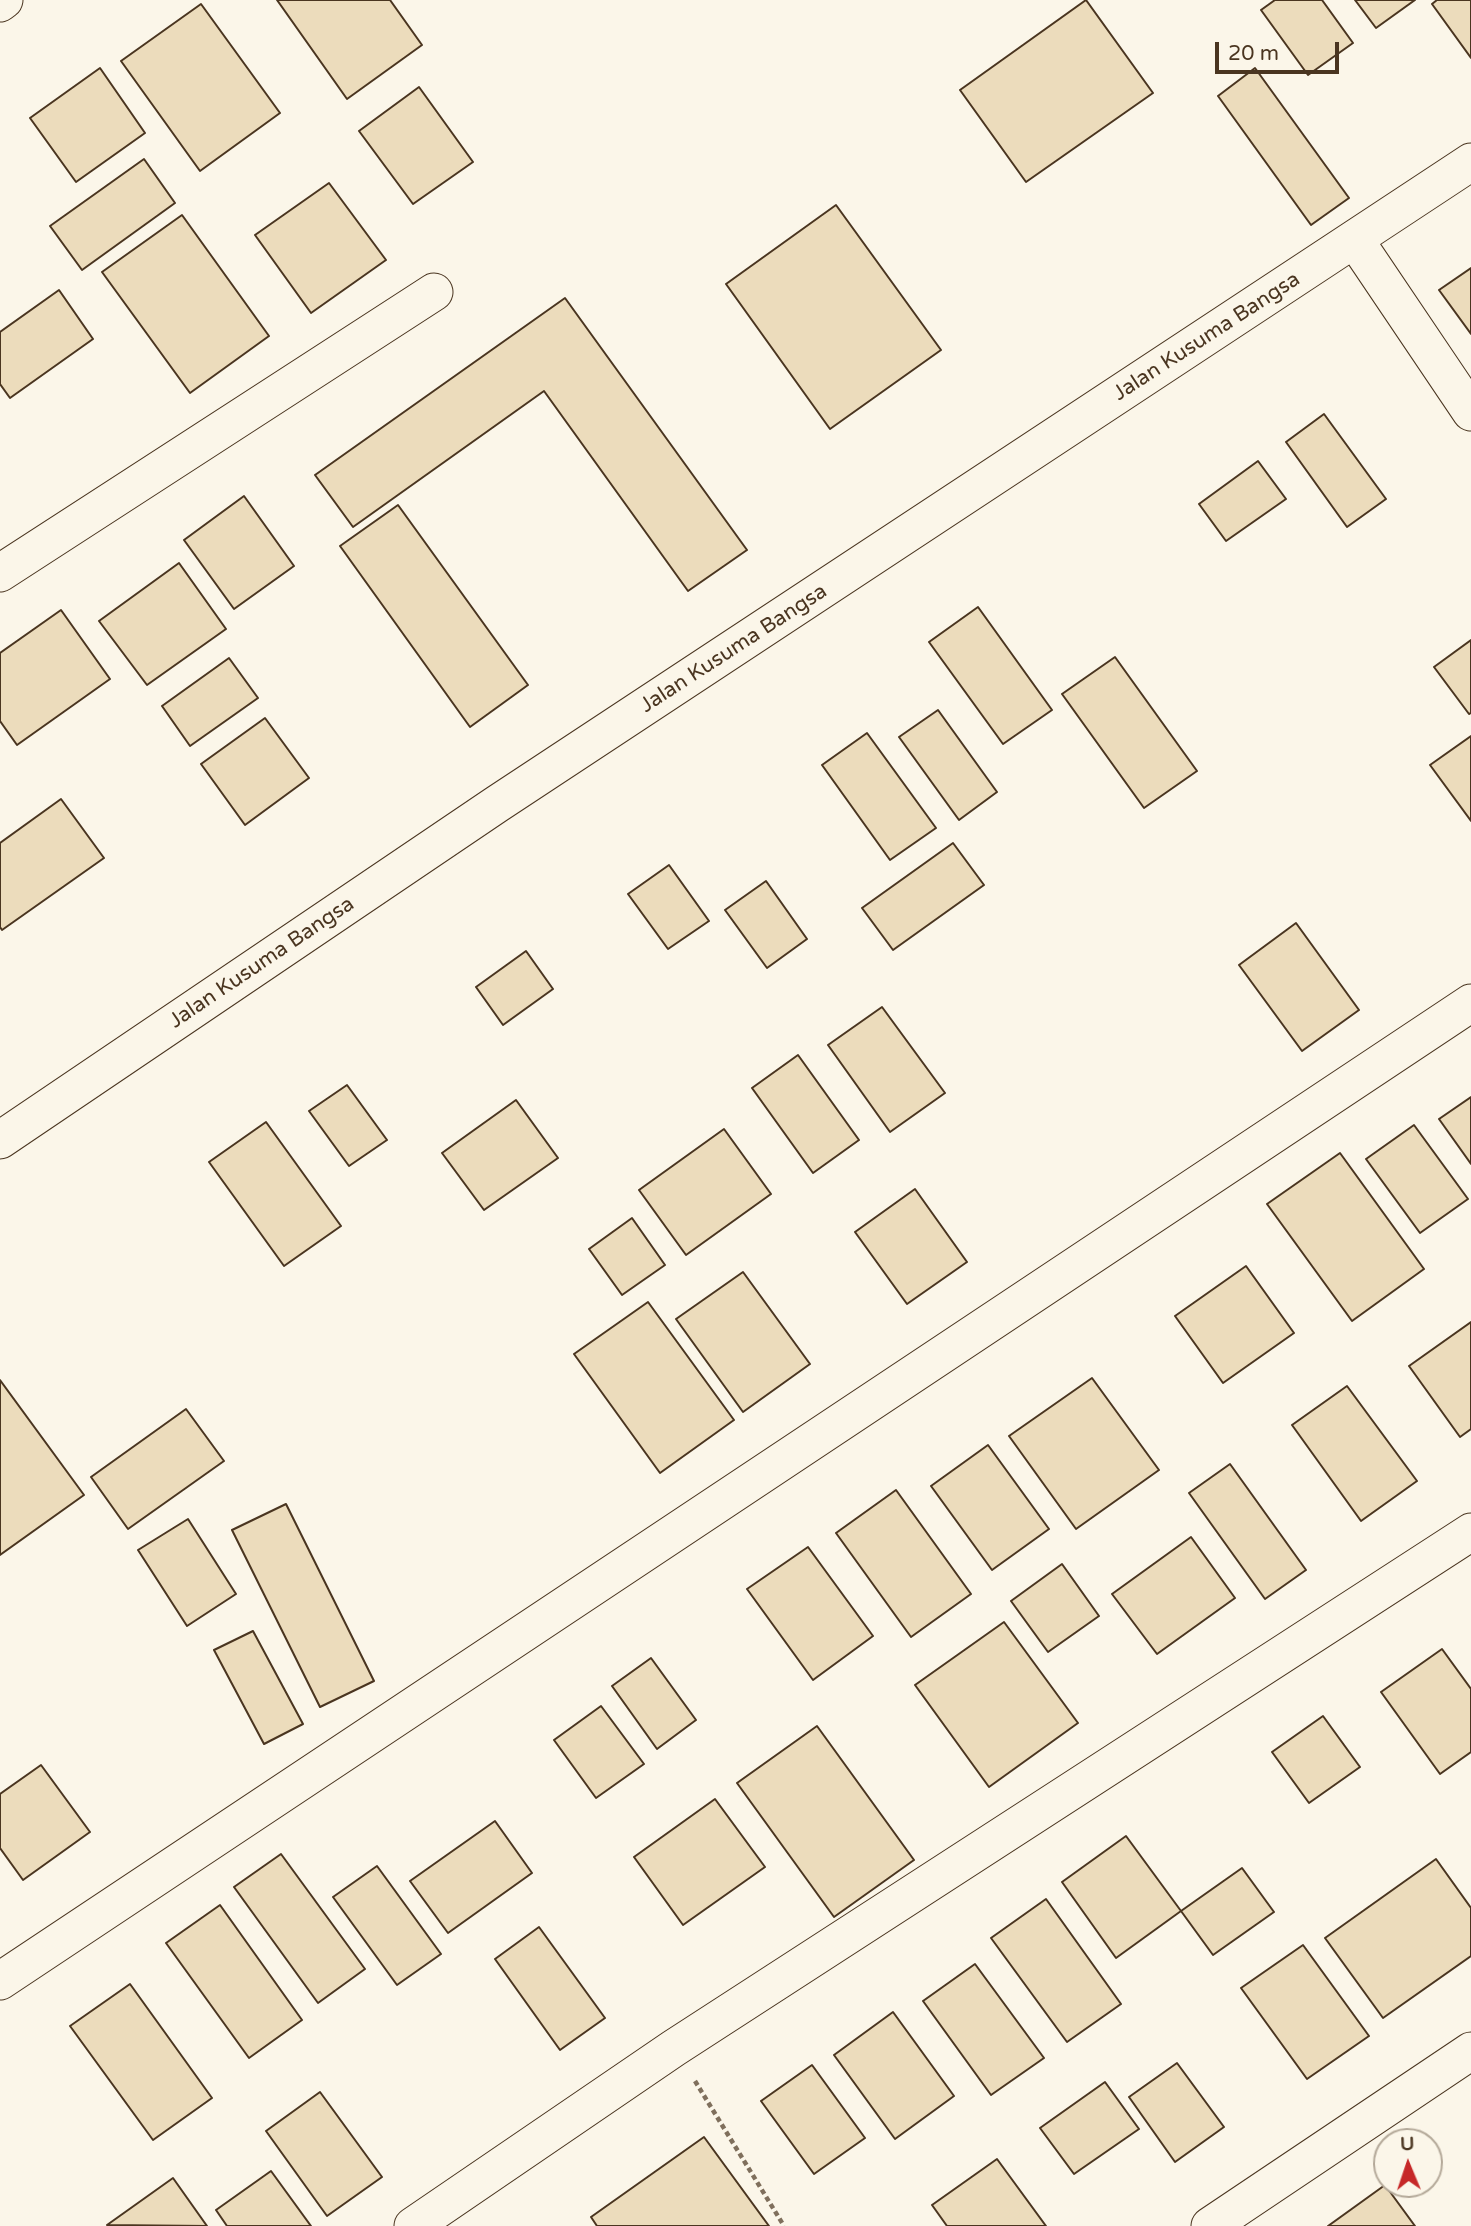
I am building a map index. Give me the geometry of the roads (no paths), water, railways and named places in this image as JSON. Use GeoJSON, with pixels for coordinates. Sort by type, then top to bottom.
{"type":"FeatureCollection","features":[{"type":"Feature","properties":{"kind":"street","name":"Jalan Kusuma Bangsa"},"geometry":{"type":"LineString","coordinates":[[0,1140],[509,796],[1471,162]]}},
{"type":"Feature","properties":{"kind":"street"},"geometry":{"type":"LineString","coordinates":[[1355,240],[1471,412]]}},
{"type":"Feature","properties":{"kind":"street"},"geometry":{"type":"LineString","coordinates":[[0,573],[434,292]]}},
{"type":"Feature","properties":{"kind":"street"},"geometry":{"type":"LineString","coordinates":[[0,1981],[1471,1003]]}},
{"type":"Feature","properties":{"kind":"street"},"geometry":{"type":"LineString","coordinates":[[413,2226],[674,2048],[1471,1532]]}},
{"type":"Feature","properties":{"kind":"street"},"geometry":{"type":"LineString","coordinates":[[1210,2226],[1471,2051]]}}]}
